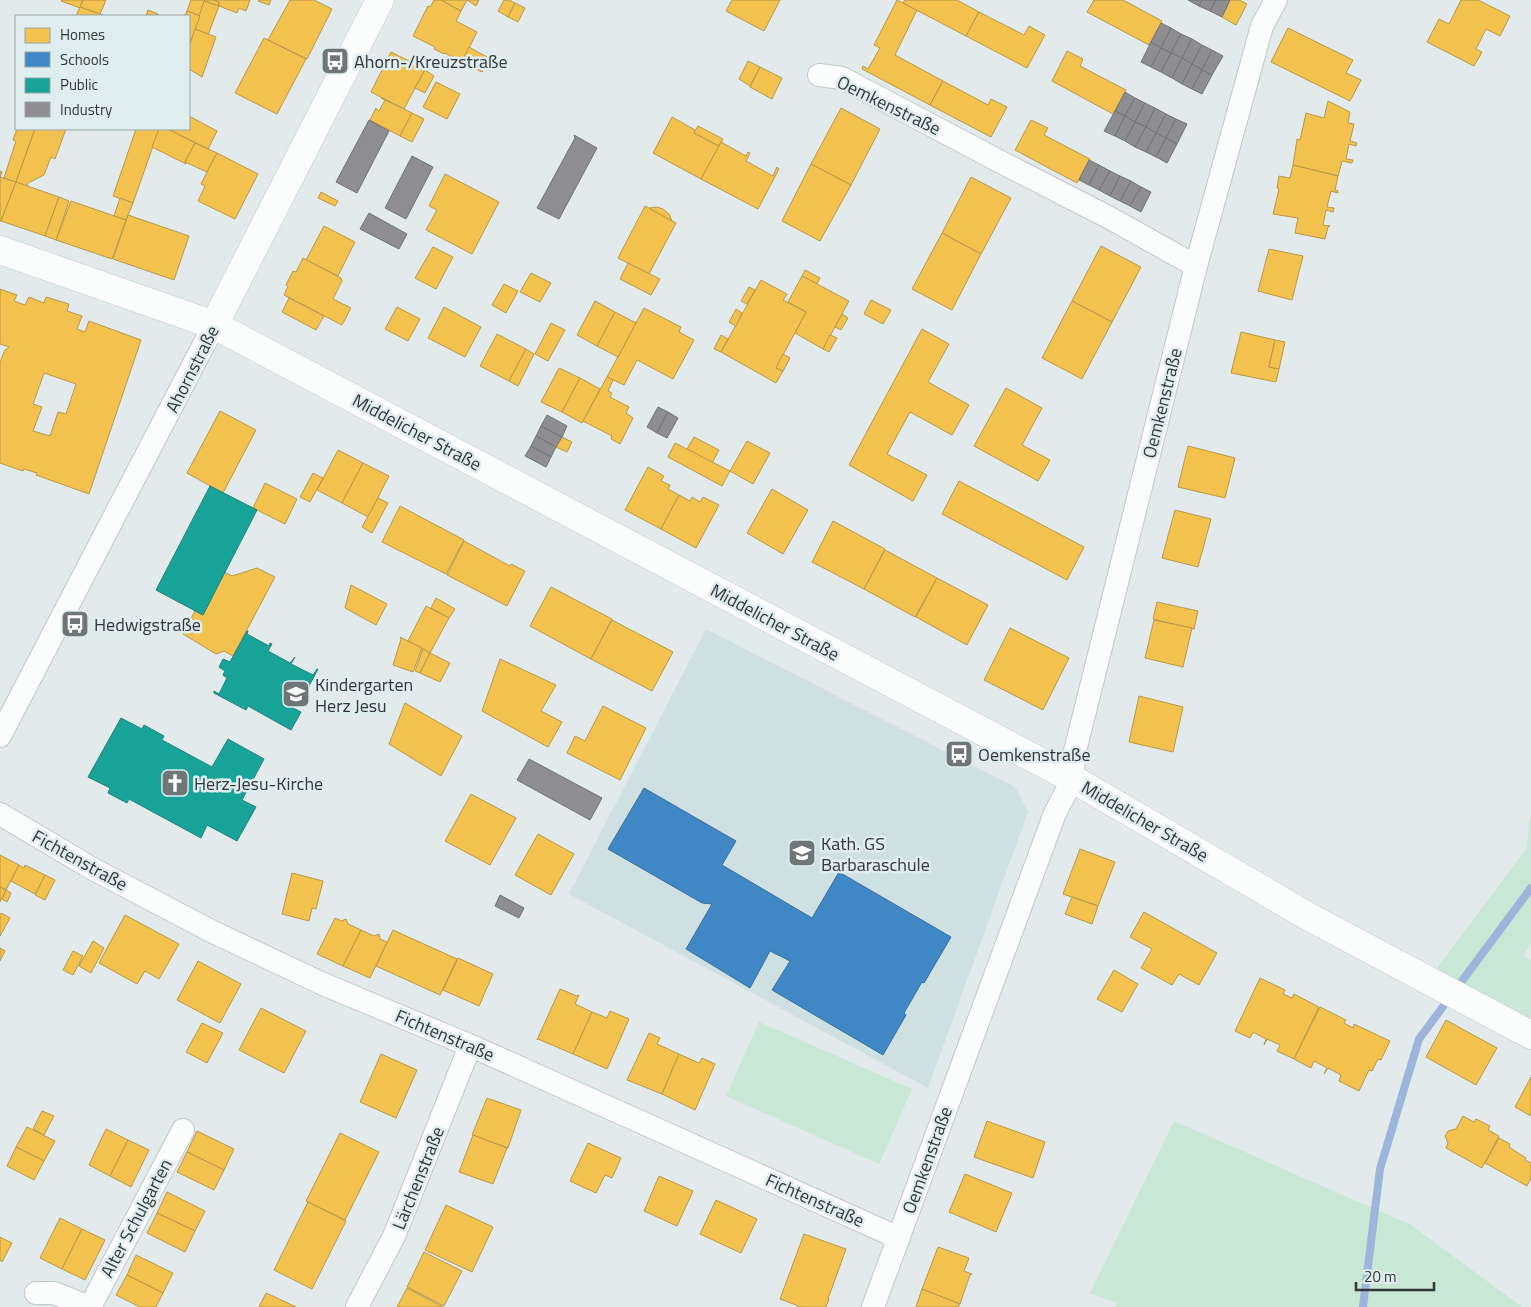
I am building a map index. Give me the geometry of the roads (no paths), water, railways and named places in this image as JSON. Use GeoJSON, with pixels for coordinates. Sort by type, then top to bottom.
{"type":"FeatureCollection","features":[{"type":"Feature","properties":{"kind":"street","name":"Ahornstraße"},"geometry":{"type":"LineString","coordinates":[[0,736],[214,326],[380,0]]}},
{"type":"Feature","properties":{"kind":"street","name":"Oemkenstraße"},"geometry":{"type":"LineString","coordinates":[[873,1307],[1056,814],[1074,779],[1074,755],[1196,266],[1262,26],[1276,0]]}},
{"type":"Feature","properties":{"kind":"street","name":"Oemkenstraße"},"geometry":{"type":"LineString","coordinates":[[819,75],[842,78],[995,160],[1108,217],[1196,266]]}},
{"type":"Feature","properties":{"kind":"street","name":"Middelicher Straße"},"geometry":{"type":"LineString","coordinates":[[0,250],[214,326],[966,724],[1074,779],[1311,918],[1531,1035]]}},
{"type":"Feature","properties":{"kind":"street","name":"Fichtenstraße"},"geometry":{"type":"LineString","coordinates":[[0,814],[93,869],[211,930],[323,984],[470,1046],[899,1238]]}},
{"type":"Feature","properties":{"kind":"street","name":"Lärchenstraße"},"geometry":{"type":"LineString","coordinates":[[357,1307],[396,1234],[470,1046]]}},
{"type":"Feature","properties":{"kind":"street","name":"Alter Schulgarten"},"geometry":{"type":"LineString","coordinates":[[36,1293],[54,1293],[90,1307],[183,1130]]}},
{"type":"Feature","properties":{"kind":"waterway"},"geometry":{"type":"LineString","coordinates":[[1363,1307],[1380,1169],[1419,1039],[1531,888]]}},
{"type":"Feature","properties":{"kind":"place","name":"Ahorn-/Kreuzstraße"},"geometry":{"type":"Point","coordinates":[335,61]}},
{"type":"Feature","properties":{"kind":"place","name":"Hedwigstraße"},"geometry":{"type":"Point","coordinates":[75,624]}},
{"type":"Feature","properties":{"kind":"place","name":"Kindergarten Herz Jesu"},"geometry":{"type":"Point","coordinates":[296,694]}},
{"type":"Feature","properties":{"kind":"place","name":"Oemkenstraße"},"geometry":{"type":"Point","coordinates":[959,754]}},
{"type":"Feature","properties":{"kind":"place","name":"Herz-Jesu-Kirche"},"geometry":{"type":"Point","coordinates":[175,783]}},
{"type":"Feature","properties":{"kind":"place","name":"Kath. GS Barbaraschule"},"geometry":{"type":"Point","coordinates":[802,853]}}]}
